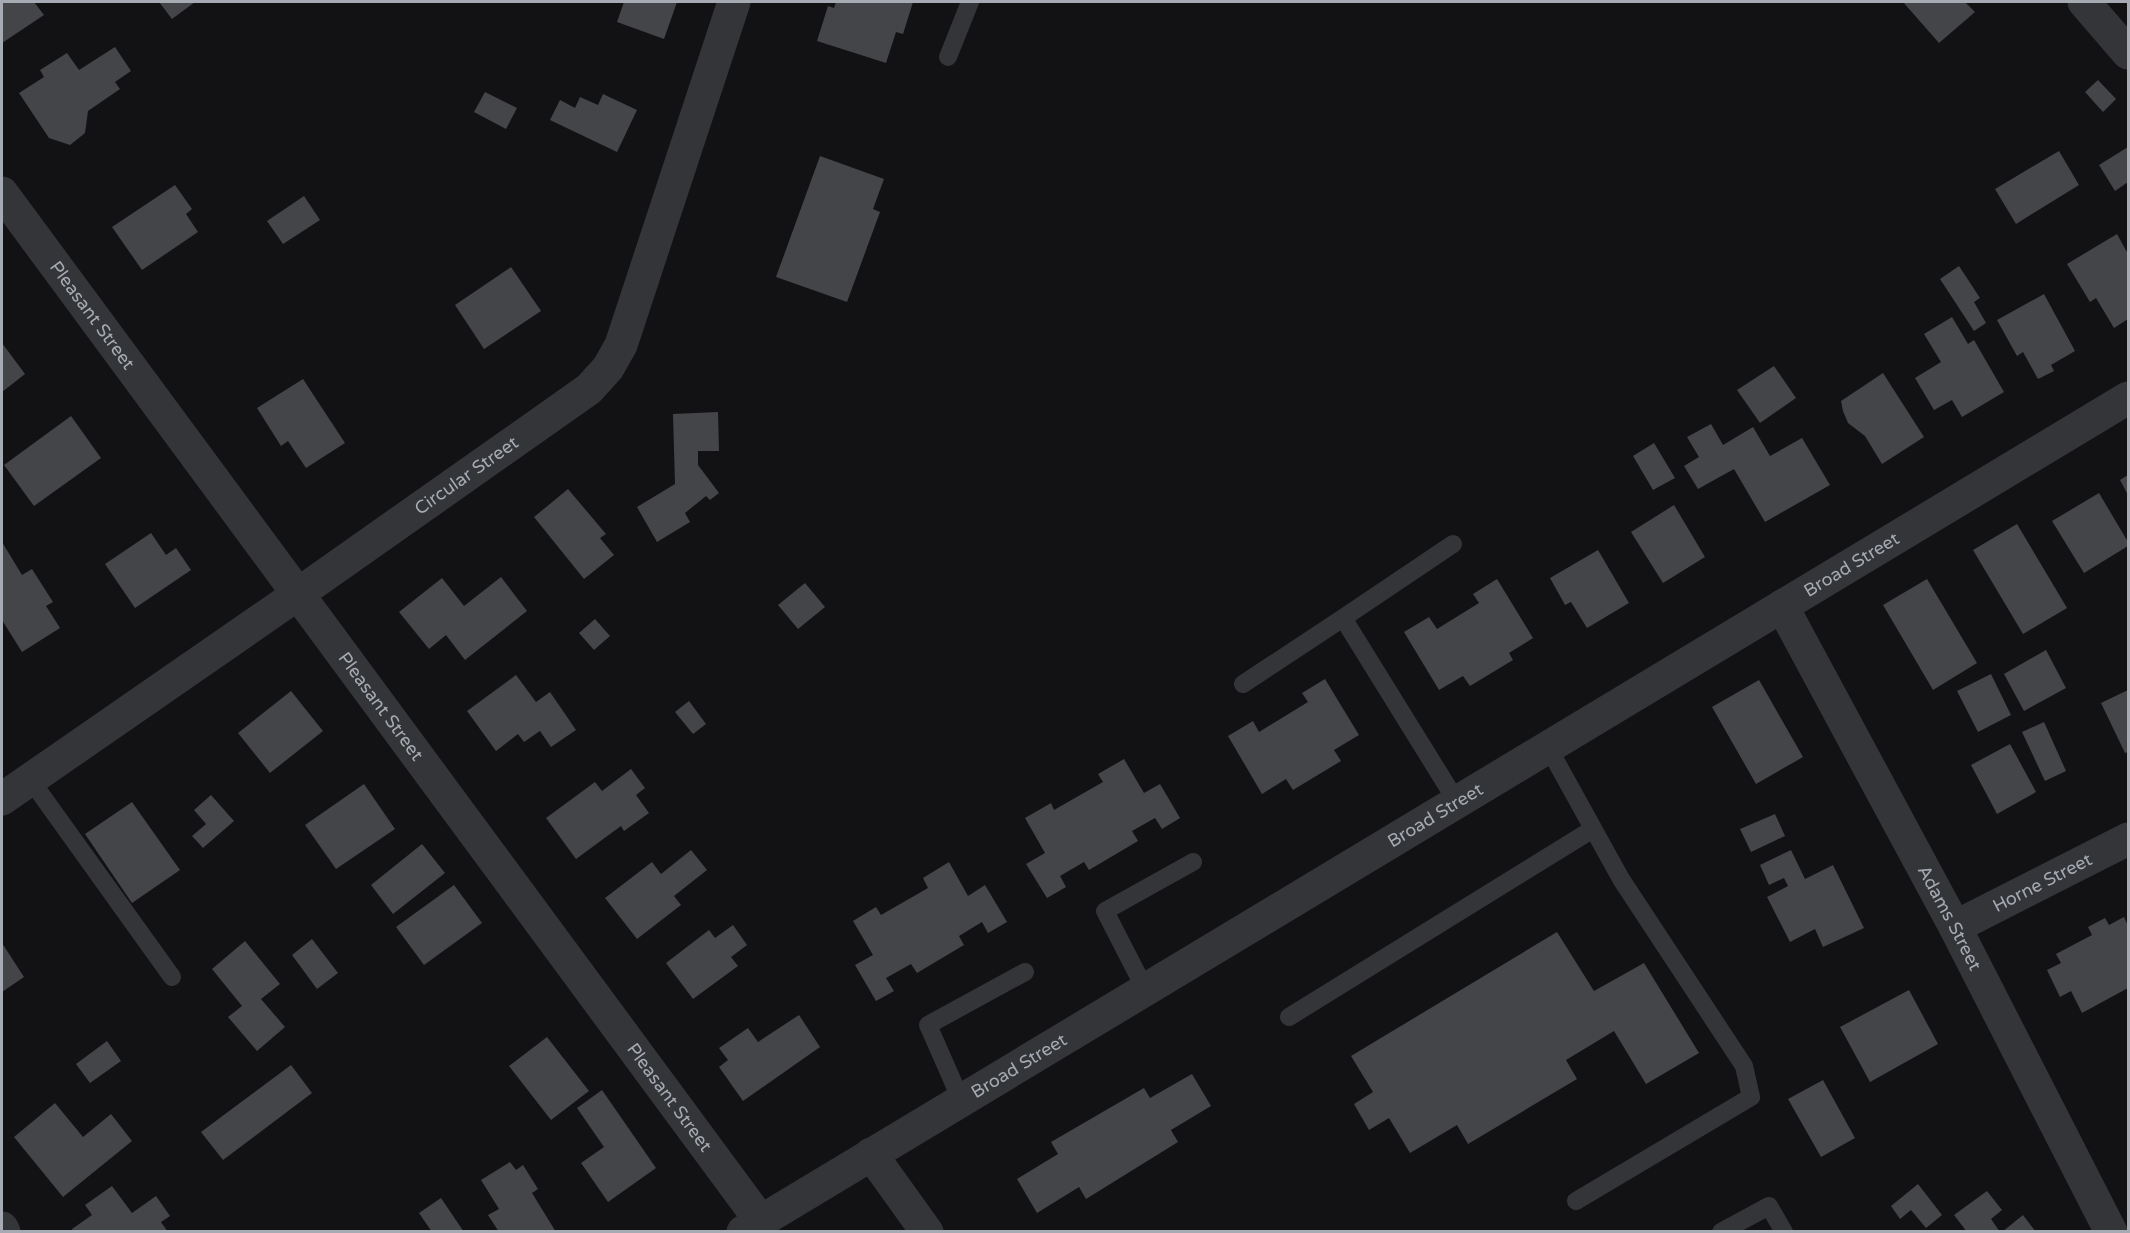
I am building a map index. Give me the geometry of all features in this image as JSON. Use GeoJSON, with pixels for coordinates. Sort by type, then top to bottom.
{"type":"FeatureCollection","features":[{"type":"Feature","properties":{"kind":"street","name":"Circular Street"},"geometry":{"type":"LineString","coordinates":[[2,799],[589,389],[608,368],[621,345],[734,2]]}},
{"type":"Feature","properties":{"kind":"street"},"geometry":{"type":"LineString","coordinates":[[2084,2],[2128,53]]}},
{"type":"Feature","properties":{"kind":"street","name":"Pleasant Street"},"geometry":{"type":"LineString","coordinates":[[2,193],[298,594],[751,1226]]}},
{"type":"Feature","properties":{"kind":"street","name":"Broad Street"},"geometry":{"type":"LineString","coordinates":[[751,1226],[2128,398]]}},
{"type":"Feature","properties":{"kind":"street","name":"Adams Street"},"geometry":{"type":"LineString","coordinates":[[1782,606],[1955,927],[2111,1232]]}},
{"type":"Feature","properties":{"kind":"street","name":"Horne Street"},"geometry":{"type":"LineString","coordinates":[[1955,927],[2128,839]]}},
{"type":"Feature","properties":{"kind":"street"},"geometry":{"type":"LineString","coordinates":[[871,1154],[927,1232]]}},
{"type":"Feature","properties":{"kind":"street"},"geometry":{"type":"LineString","coordinates":[[2,1228],[4,1232]]}},
{"type":"Feature","properties":{"kind":"lane"},"geometry":{"type":"LineString","coordinates":[[948,57],[970,2]]}},
{"type":"Feature","properties":{"kind":"lane"},"geometry":{"type":"LineString","coordinates":[[1243,684],[1453,544]]}},
{"type":"Feature","properties":{"kind":"lane"},"geometry":{"type":"LineString","coordinates":[[1343,618],[1457,802]]}},
{"type":"Feature","properties":{"kind":"lane"},"geometry":{"type":"LineString","coordinates":[[1548,747],[1621,879],[1744,1066],[1751,1097],[1575,1201]]}},
{"type":"Feature","properties":{"kind":"lane"},"geometry":{"type":"LineString","coordinates":[[30,779],[172,977]]}},
{"type":"Feature","properties":{"kind":"lane"},"geometry":{"type":"LineString","coordinates":[[1289,1017],[1593,829]]}},
{"type":"Feature","properties":{"kind":"lane"},"geometry":{"type":"LineString","coordinates":[[1146,989],[1105,911],[1193,862]]}},
{"type":"Feature","properties":{"kind":"lane"},"geometry":{"type":"LineString","coordinates":[[961,1100],[928,1025],[1026,972]]}},
{"type":"Feature","properties":{"kind":"lane"},"geometry":{"type":"LineString","coordinates":[[1721,1232],[1769,1206],[1784,1232]]}},
{"type":"Feature","properties":{"kind":"building"},"geometry":{"type":"Polygon","coordinates":[[[2,2],[34,2],[44,15],[2,43],[2,2]]]}},
{"type":"Feature","properties":{"kind":"building"},"geometry":{"type":"Polygon","coordinates":[[[159,2],[195,2],[172,19],[159,2]]]}},
{"type":"Feature","properties":{"kind":"building"},"geometry":{"type":"Polygon","coordinates":[[[624,2],[677,2],[664,39],[617,22],[624,2]]]}},
{"type":"Feature","properties":{"kind":"building"},"geometry":{"type":"Polygon","coordinates":[[[836,2],[913,2],[903,34],[896,32],[886,63],[817,41],[828,6],[834,8],[836,2]]]}},
{"type":"Feature","properties":{"kind":"building"},"geometry":{"type":"Polygon","coordinates":[[[1903,2],[1965,2],[1975,12],[1939,43],[1903,2]]]}},
{"type":"Feature","properties":{"kind":"building"},"geometry":{"type":"Polygon","coordinates":[[[115,47],[131,71],[115,82],[120,89],[88,111],[85,133],[70,145],[49,138],[19,93],[44,77],[40,70],[67,53],[79,70],[115,47]]]}},
{"type":"Feature","properties":{"kind":"building"},"geometry":{"type":"Polygon","coordinates":[[[2098,80],[2116,99],[2103,112],[2085,92],[2098,80]]]}},
{"type":"Feature","properties":{"kind":"building"},"geometry":{"type":"Polygon","coordinates":[[[485,92],[517,108],[506,129],[474,112],[485,92]]]}},
{"type":"Feature","properties":{"kind":"building"},"geometry":{"type":"Polygon","coordinates":[[[603,94],[637,110],[617,152],[550,120],[560,100],[575,108],[580,97],[598,105],[603,94]]]}},
{"type":"Feature","properties":{"kind":"building"},"geometry":{"type":"Polygon","coordinates":[[[2128,147],[2128,182],[2115,191],[2099,165],[2128,147]]]}},
{"type":"Feature","properties":{"kind":"building"},"geometry":{"type":"Polygon","coordinates":[[[2059,151],[2079,185],[2016,224],[1995,189],[2059,151]]]}},
{"type":"Feature","properties":{"kind":"building"},"geometry":{"type":"Polygon","coordinates":[[[820,156],[884,179],[873,209],[880,212],[847,302],[776,277],[820,156]]]}},
{"type":"Feature","properties":{"kind":"building"},"geometry":{"type":"Polygon","coordinates":[[[175,185],[192,209],[186,214],[198,232],[142,270],[112,227],[175,185]]]}},
{"type":"Feature","properties":{"kind":"building"},"geometry":{"type":"Polygon","coordinates":[[[304,196],[320,220],[283,244],[267,221],[304,196]]]}},
{"type":"Feature","properties":{"kind":"building"},"geometry":{"type":"Polygon","coordinates":[[[2117,234],[2128,254],[2128,319],[2114,328],[2096,298],[2090,302],[2067,264],[2117,234]]]}},
{"type":"Feature","properties":{"kind":"building"},"geometry":{"type":"Polygon","coordinates":[[[1959,266],[1980,298],[1974,302],[1986,323],[1974,331],[1940,279],[1959,266]]]}},
{"type":"Feature","properties":{"kind":"building"},"geometry":{"type":"Polygon","coordinates":[[[511,267],[541,311],[484,349],[455,305],[511,267]]]}},
{"type":"Feature","properties":{"kind":"building"},"geometry":{"type":"Polygon","coordinates":[[[2044,294],[2075,351],[2051,365],[2054,371],[2038,379],[2023,352],[2017,356],[1997,320],[2044,294]]]}},
{"type":"Feature","properties":{"kind":"building"},"geometry":{"type":"Polygon","coordinates":[[[1952,317],[1968,344],[1974,340],[2004,392],[1962,417],[1952,400],[1934,410],[1915,378],[1941,362],[1924,334],[1952,317]]]}},
{"type":"Feature","properties":{"kind":"building"},"geometry":{"type":"Polygon","coordinates":[[[2,343],[25,374],[2,392],[2,343]]]}},
{"type":"Feature","properties":{"kind":"building"},"geometry":{"type":"Polygon","coordinates":[[[1774,366],[1796,398],[1760,423],[1737,390],[1774,366]]]}},
{"type":"Feature","properties":{"kind":"building"},"geometry":{"type":"Polygon","coordinates":[[[1883,373],[1924,437],[1882,464],[1865,436],[1848,423],[1841,401],[1883,373]]]}},
{"type":"Feature","properties":{"kind":"building"},"geometry":{"type":"Polygon","coordinates":[[[303,379],[345,443],[306,468],[288,441],[281,446],[257,408],[303,379]]]}},
{"type":"Feature","properties":{"kind":"building"},"geometry":{"type":"Polygon","coordinates":[[[718,412],[719,451],[698,451],[698,465],[719,493],[710,500],[706,496],[685,513],[690,522],[657,542],[637,507],[675,484],[673,414],[718,412]]]}},
{"type":"Feature","properties":{"kind":"building"},"geometry":{"type":"Polygon","coordinates":[[[71,416],[101,458],[34,506],[4,465],[71,416]]]}},
{"type":"Feature","properties":{"kind":"building"},"geometry":{"type":"Polygon","coordinates":[[[1711,424],[1723,445],[1753,427],[1770,456],[1802,438],[1830,485],[1765,522],[1734,469],[1698,489],[1684,466],[1699,457],[1687,437],[1711,424]]]}},
{"type":"Feature","properties":{"kind":"building"},"geometry":{"type":"Polygon","coordinates":[[[1654,443],[1675,478],[1653,490],[1633,456],[1654,443]]]}},
{"type":"Feature","properties":{"kind":"building"},"geometry":{"type":"Polygon","coordinates":[[[2128,475],[2128,495],[2120,480],[2128,475]]]}},
{"type":"Feature","properties":{"kind":"building"},"geometry":{"type":"Polygon","coordinates":[[[568,489],[606,534],[600,538],[614,555],[584,579],[534,517],[568,489]]]}},
{"type":"Feature","properties":{"kind":"building"},"geometry":{"type":"Polygon","coordinates":[[[2099,493],[2128,542],[2128,546],[2084,573],[2052,521],[2099,493]]]}},
{"type":"Feature","properties":{"kind":"building"},"geometry":{"type":"Polygon","coordinates":[[[1674,505],[1705,557],[1663,583],[1631,532],[1674,505]]]}},
{"type":"Feature","properties":{"kind":"building"},"geometry":{"type":"Polygon","coordinates":[[[2017,524],[2067,608],[2023,634],[1973,550],[2017,524]]]}},
{"type":"Feature","properties":{"kind":"building"},"geometry":{"type":"Polygon","coordinates":[[[151,533],[166,555],[176,548],[191,570],[135,608],[105,564],[151,533]]]}},
{"type":"Feature","properties":{"kind":"building"},"geometry":{"type":"Polygon","coordinates":[[[2,542],[22,575],[32,569],[53,602],[46,606],[60,628],[22,652],[2,620],[2,542]]]}},
{"type":"Feature","properties":{"kind":"building"},"geometry":{"type":"Polygon","coordinates":[[[1598,550],[1629,603],[1587,628],[1571,602],[1565,605],[1550,578],[1598,550]]]}},
{"type":"Feature","properties":{"kind":"building"},"geometry":{"type":"Polygon","coordinates":[[[501,577],[527,611],[465,660],[446,635],[429,649],[399,612],[442,578],[464,606],[501,577]]]}},
{"type":"Feature","properties":{"kind":"building"},"geometry":{"type":"Polygon","coordinates":[[[1497,579],[1533,638],[1509,653],[1513,660],[1470,686],[1463,676],[1439,690],[1404,632],[1429,617],[1437,629],[1479,603],[1473,594],[1497,579]]]}},
{"type":"Feature","properties":{"kind":"building"},"geometry":{"type":"Polygon","coordinates":[[[1927,579],[1977,663],[1933,690],[1883,605],[1927,579]]]}},
{"type":"Feature","properties":{"kind":"building"},"geometry":{"type":"Polygon","coordinates":[[[805,583],[825,607],[798,629],[778,605],[805,583]]]}},
{"type":"Feature","properties":{"kind":"building"},"geometry":{"type":"Polygon","coordinates":[[[595,619],[610,636],[594,650],[579,633],[595,619]]]}},
{"type":"Feature","properties":{"kind":"building"},"geometry":{"type":"Polygon","coordinates":[[[2046,650],[2066,688],[2024,711],[2004,674],[2046,650]]]}},
{"type":"Feature","properties":{"kind":"building"},"geometry":{"type":"Polygon","coordinates":[[[1991,674],[2011,715],[1978,732],[1957,691],[1991,674]]]}},
{"type":"Feature","properties":{"kind":"building"},"geometry":{"type":"Polygon","coordinates":[[[516,675],[536,702],[550,692],[576,730],[551,747],[540,731],[524,742],[518,734],[496,751],[467,711],[516,675]]]}},
{"type":"Feature","properties":{"kind":"building"},"geometry":{"type":"Polygon","coordinates":[[[1325,679],[1359,735],[1334,750],[1341,761],[1293,790],[1286,779],[1262,794],[1228,736],[1253,721],[1259,732],[1308,702],[1302,693],[1325,679]]]}},
{"type":"Feature","properties":{"kind":"building"},"geometry":{"type":"Polygon","coordinates":[[[1759,680],[1803,757],[1756,784],[1712,707],[1759,680]]]}},
{"type":"Feature","properties":{"kind":"building"},"geometry":{"type":"Polygon","coordinates":[[[2128,690],[2128,752],[2125,753],[2101,703],[2128,690]]]}},
{"type":"Feature","properties":{"kind":"building"},"geometry":{"type":"Polygon","coordinates":[[[291,691],[323,731],[270,773],[238,733],[291,691]]]}},
{"type":"Feature","properties":{"kind":"building"},"geometry":{"type":"Polygon","coordinates":[[[689,701],[706,724],[693,734],[675,712],[689,701]]]}},
{"type":"Feature","properties":{"kind":"building"},"geometry":{"type":"Polygon","coordinates":[[[2044,722],[2066,771],[2045,781],[2022,732],[2044,722]]]}},
{"type":"Feature","properties":{"kind":"building"},"geometry":{"type":"Polygon","coordinates":[[[2010,744],[2036,792],[1997,814],[1971,765],[2010,744]]]}},
{"type":"Feature","properties":{"kind":"building"},"geometry":{"type":"Polygon","coordinates":[[[1124,759],[1144,793],[1160,784],[1180,818],[1162,829],[1155,818],[1132,831],[1138,841],[1089,870],[1084,862],[1060,876],[1066,887],[1047,898],[1026,864],[1045,853],[1025,818],[1051,803],[1054,810],[1103,782],[1098,774],[1124,759]]]}},
{"type":"Feature","properties":{"kind":"building"},"geometry":{"type":"Polygon","coordinates":[[[631,769],[645,788],[636,795],[649,813],[624,831],[621,826],[576,859],[546,818],[595,782],[602,791],[631,769]]]}},
{"type":"Feature","properties":{"kind":"building"},"geometry":{"type":"Polygon","coordinates":[[[364,784],[395,829],[336,869],[305,825],[364,784]]]}},
{"type":"Feature","properties":{"kind":"building"},"geometry":{"type":"Polygon","coordinates":[[[211,795],[234,821],[203,848],[192,836],[206,824],[194,810],[211,795]]]}},
{"type":"Feature","properties":{"kind":"building"},"geometry":{"type":"Polygon","coordinates":[[[132,802],[180,870],[132,903],[85,834],[132,802]]]}},
{"type":"Feature","properties":{"kind":"building"},"geometry":{"type":"Polygon","coordinates":[[[1775,814],[1785,836],[1751,852],[1740,829],[1775,814]]]}},
{"type":"Feature","properties":{"kind":"building"},"geometry":{"type":"Polygon","coordinates":[[[422,844],[445,873],[393,914],[371,885],[422,844]]]}},
{"type":"Feature","properties":{"kind":"building"},"geometry":{"type":"Polygon","coordinates":[[[691,850],[707,870],[674,896],[681,905],[637,939],[605,898],[652,862],[661,874],[691,850]]]}},
{"type":"Feature","properties":{"kind":"building"},"geometry":{"type":"Polygon","coordinates":[[[1791,850],[1805,879],[1833,865],[1864,928],[1823,947],[1815,929],[1790,942],[1767,897],[1788,886],[1784,878],[1769,885],[1760,865],[1791,850]]]}},
{"type":"Feature","properties":{"kind":"building"},"geometry":{"type":"Polygon","coordinates":[[[949,862],[968,896],[985,885],[1007,922],[988,933],[982,922],[959,936],[964,945],[917,973],[911,964],[886,978],[894,991],[876,1001],[855,965],[873,955],[853,921],[876,907],[881,915],[928,888],[923,878],[949,862]]]}},
{"type":"Feature","properties":{"kind":"building"},"geometry":{"type":"Polygon","coordinates":[[[454,885],[482,923],[424,965],[396,927],[454,885]]]}},
{"type":"Feature","properties":{"kind":"building"},"geometry":{"type":"Polygon","coordinates":[[[2124,917],[2128,926],[2128,988],[2082,1013],[2071,991],[2060,997],[2047,970],[2061,963],[2056,954],[2092,935],[2088,927],[2105,918],[2109,925],[2124,917]]]}},
{"type":"Feature","properties":{"kind":"building"},"geometry":{"type":"Polygon","coordinates":[[[733,925],[747,945],[731,957],[738,966],[693,999],[666,963],[709,930],[715,938],[733,925]]]}},
{"type":"Feature","properties":{"kind":"building"},"geometry":{"type":"Polygon","coordinates":[[[1557,932],[1594,991],[1644,963],[1699,1053],[1646,1084],[1614,1031],[1566,1060],[1577,1079],[1468,1144],[1457,1125],[1410,1153],[1389,1118],[1369,1130],[1354,1104],[1373,1092],[1351,1056],[1557,932]]]}},
{"type":"Feature","properties":{"kind":"building"},"geometry":{"type":"Polygon","coordinates":[[[312,939],[338,973],[317,989],[292,955],[312,939]]]}},
{"type":"Feature","properties":{"kind":"building"},"geometry":{"type":"Polygon","coordinates":[[[245,941],[280,984],[261,999],[285,1027],[257,1051],[228,1017],[242,1006],[212,969],[245,941]]]}},
{"type":"Feature","properties":{"kind":"building"},"geometry":{"type":"Polygon","coordinates":[[[2,943],[24,977],[2,992],[2,943]]]}},
{"type":"Feature","properties":{"kind":"building"},"geometry":{"type":"Polygon","coordinates":[[[1909,990],[1938,1044],[1870,1082],[1840,1027],[1909,990]]]}},
{"type":"Feature","properties":{"kind":"building"},"geometry":{"type":"Polygon","coordinates":[[[799,1015],[820,1047],[743,1101],[719,1067],[728,1060],[719,1048],[748,1028],[758,1042],[799,1015]]]}},
{"type":"Feature","properties":{"kind":"building"},"geometry":{"type":"Polygon","coordinates":[[[547,1037],[589,1091],[551,1120],[509,1066],[547,1037]]]}},
{"type":"Feature","properties":{"kind":"building"},"geometry":{"type":"Polygon","coordinates":[[[107,1041],[121,1061],[90,1083],[76,1064],[107,1041]]]}},
{"type":"Feature","properties":{"kind":"building"},"geometry":{"type":"Polygon","coordinates":[[[291,1065],[312,1093],[223,1160],[201,1132],[291,1065]]]}},
{"type":"Feature","properties":{"kind":"building"},"geometry":{"type":"Polygon","coordinates":[[[1192,1074],[1211,1106],[1171,1130],[1178,1142],[1086,1199],[1079,1187],[1037,1213],[1017,1179],[1058,1154],[1051,1142],[1144,1088],[1150,1098],[1192,1074]]]}},
{"type":"Feature","properties":{"kind":"building"},"geometry":{"type":"Polygon","coordinates":[[[1823,1080],[1855,1138],[1821,1157],[1788,1099],[1823,1080]]]}},
{"type":"Feature","properties":{"kind":"building"},"geometry":{"type":"Polygon","coordinates":[[[602,1090],[656,1168],[608,1202],[581,1163],[604,1147],[577,1108],[602,1090]]]}},
{"type":"Feature","properties":{"kind":"building"},"geometry":{"type":"Polygon","coordinates":[[[55,1103],[83,1137],[111,1114],[132,1141],[63,1197],[14,1137],[55,1103]]]}},
{"type":"Feature","properties":{"kind":"building"},"geometry":{"type":"Polygon","coordinates":[[[510,1162],[516,1170],[523,1165],[538,1189],[532,1193],[556,1232],[499,1232],[488,1215],[499,1209],[481,1180],[510,1162]]]}},
{"type":"Feature","properties":{"kind":"building"},"geometry":{"type":"Polygon","coordinates":[[[1918,1184],[1942,1215],[1926,1228],[1911,1210],[1900,1219],[1891,1206],[1918,1184]]]}},
{"type":"Feature","properties":{"kind":"building"},"geometry":{"type":"Polygon","coordinates":[[[112,1186],[132,1213],[156,1196],[170,1216],[161,1222],[168,1232],[74,1232],[72,1229],[92,1215],[85,1205],[112,1186]]]}},
{"type":"Feature","properties":{"kind":"building"},"geometry":{"type":"Polygon","coordinates":[[[1987,1191],[2002,1210],[1991,1219],[2000,1232],[1967,1232],[1954,1215],[1987,1191]]]}},
{"type":"Feature","properties":{"kind":"building"},"geometry":{"type":"Polygon","coordinates":[[[441,1198],[464,1232],[432,1232],[419,1213],[441,1198]]]}},
{"type":"Feature","properties":{"kind":"building"},"geometry":{"type":"Polygon","coordinates":[[[2023,1215],[2036,1232],[2002,1232],[2023,1215]]]}}]}
